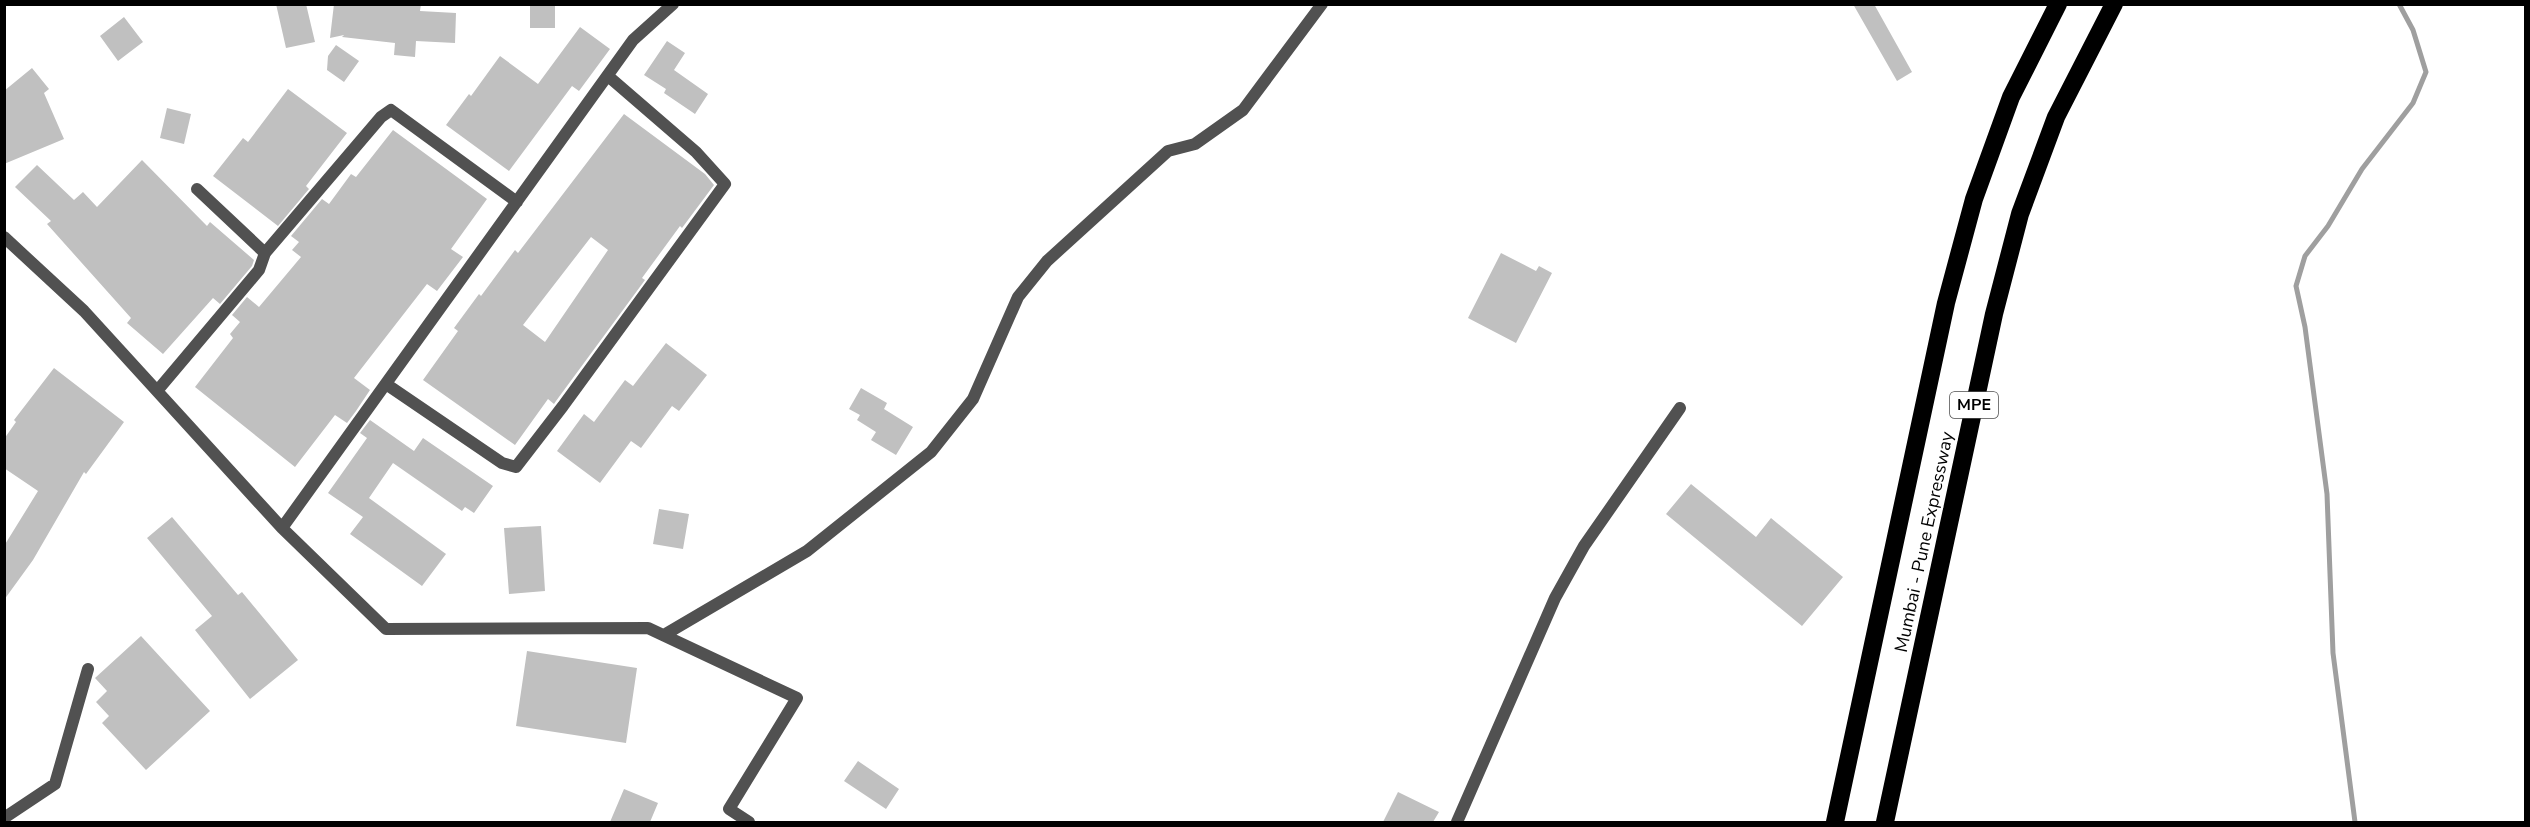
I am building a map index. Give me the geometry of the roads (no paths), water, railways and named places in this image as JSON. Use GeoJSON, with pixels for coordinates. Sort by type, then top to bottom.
{"type":"FeatureCollection","features":[{"type":"Feature","properties":{"kind":"highway","name":"Mumbai - Pune Expressway"},"geometry":{"type":"LineString","coordinates":[[1835,822],[1946,303],[1974,199],[2011,97],[2058,4]]}},
{"type":"Feature","properties":{"kind":"highway","name":"Mumbai - Pune Expressway"},"geometry":{"type":"LineString","coordinates":[[1885,822],[1994,314],[2020,214],[2056,117],[2114,4]]}},
{"type":"Feature","properties":{"kind":"street"},"geometry":{"type":"LineString","coordinates":[[282,528],[633,40],[672,4]]}},
{"type":"Feature","properties":{"kind":"street"},"geometry":{"type":"LineString","coordinates":[[663,635],[807,551],[931,452],[973,399],[1018,297],[1047,261],[1168,151],[1195,144],[1244,110],[1322,4]]}},
{"type":"Feature","properties":{"kind":"street"},"geometry":{"type":"LineString","coordinates":[[386,384],[502,463],[516,467],[725,184],[696,152],[608,76]]}},
{"type":"Feature","properties":{"kind":"street"},"geometry":{"type":"LineString","coordinates":[[157,391],[259,270],[265,253],[381,117],[391,110],[517,202]]}},
{"type":"Feature","properties":{"kind":"street"},"geometry":{"type":"LineString","coordinates":[[197,189],[265,253]]}},
{"type":"Feature","properties":{"kind":"street"},"geometry":{"type":"LineString","coordinates":[[4,237],[84,311],[282,528],[386,629],[648,628],[797,698],[729,809],[749,822]]}},
{"type":"Feature","properties":{"kind":"street"},"geometry":{"type":"LineString","coordinates":[[1457,822],[1555,598],[1584,546],[1680,408]]}},
{"type":"Feature","properties":{"kind":"street"},"geometry":{"type":"LineString","coordinates":[[4,818],[55,784],[88,669]]}},
{"type":"Feature","properties":{"kind":"waterway"},"geometry":{"type":"LineString","coordinates":[[2355,822],[2333,653],[2327,494],[2305,327],[2296,286],[2305,256],[2328,226],[2362,169],[2413,103],[2426,72],[2413,30],[2399,4]]}}]}
